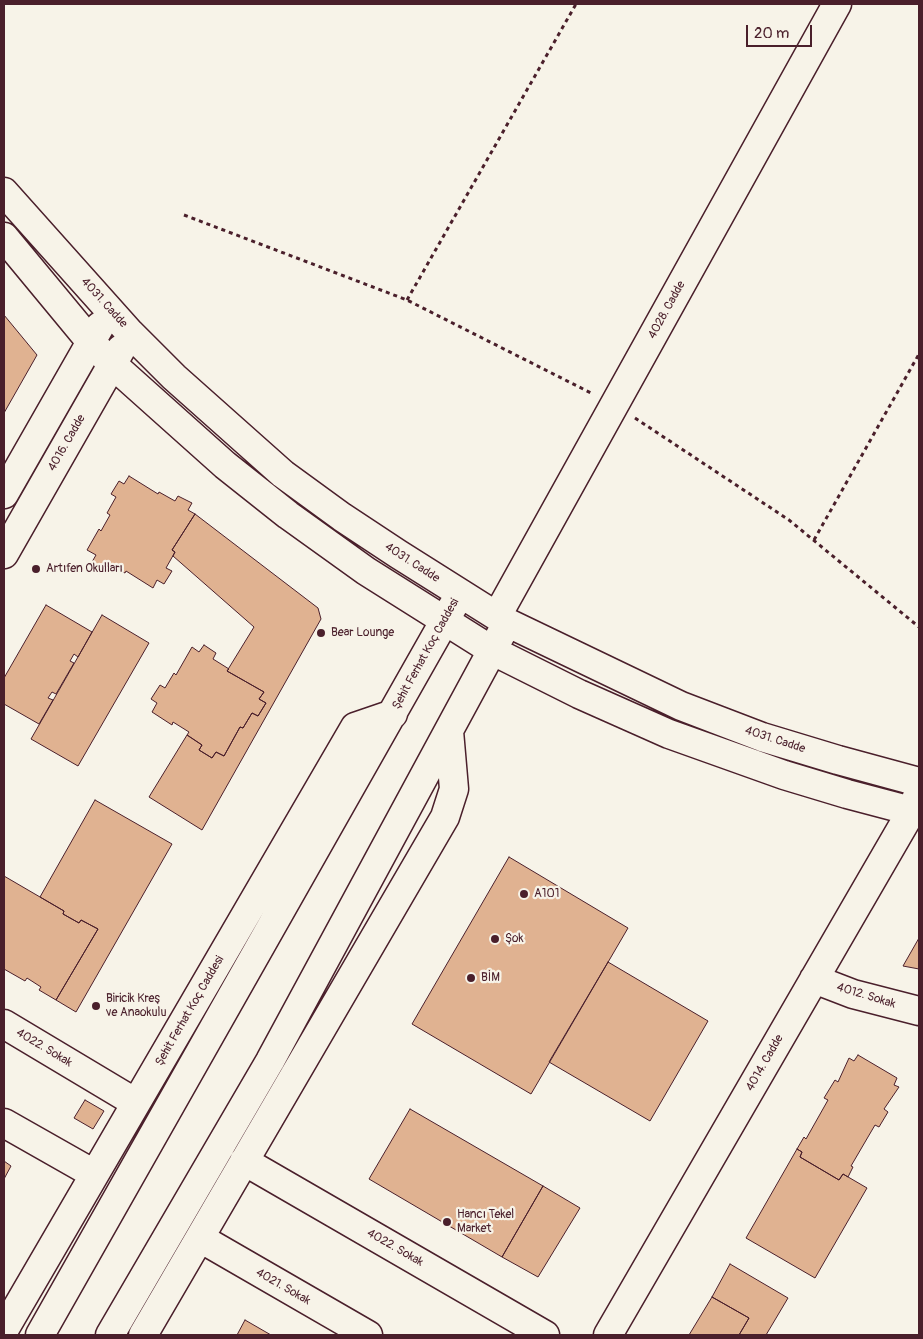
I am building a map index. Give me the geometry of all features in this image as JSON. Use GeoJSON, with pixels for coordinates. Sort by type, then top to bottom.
{"type":"FeatureCollection","features":[{"type":"Feature","properties":{"kind":"street","name":"4028. Cadde"},"geometry":{"type":"LineString","coordinates":[[502,619],[614,404],[837,4]]}},
{"type":"Feature","properties":{"kind":"street","name":"4031. Cadde"},"geometry":{"type":"LineString","coordinates":[[4,192],[130,333],[174,377],[282,474],[342,517],[460,594],[502,619],[681,706],[762,737],[919,782]]}},
{"type":"Feature","properties":{"kind":"street"},"geometry":{"type":"LineString","coordinates":[[4,237],[91,342],[112,364],[225,465],[288,515],[366,571],[446,621],[493,650],[579,694],[669,734],[784,775],[916,805]]}},
{"type":"Feature","properties":{"kind":"street"},"geometry":{"type":"LineString","coordinates":[[4,494],[109,310]]}},
{"type":"Feature","properties":{"kind":"street","name":"4016. Cadde"},"geometry":{"type":"LineString","coordinates":[[4,554],[130,333]]}},
{"type":"Feature","properties":{"kind":"street","name":"Şehit Ferhat Koç Caddesi"},"geometry":{"type":"LineString","coordinates":[[40,1335],[460,594]]}},
{"type":"Feature","properties":{"kind":"street"},"geometry":{"type":"LineString","coordinates":[[110,1335],[270,1061],[493,650],[502,619]]}},
{"type":"Feature","properties":{"kind":"street","name":"Şehit Ferhat Koç Caddesi"},"geometry":{"type":"LineString","coordinates":[[4,1330],[356,727],[393,714]]}},
{"type":"Feature","properties":{"kind":"street"},"geometry":{"type":"LineString","coordinates":[[143,1335],[445,817],[454,789],[449,731]]}},
{"type":"Feature","properties":{"kind":"street","name":"4014. Cadde"},"geometry":{"type":"LineString","coordinates":[[608,1335],[916,805]]}},
{"type":"Feature","properties":{"kind":"street","name":"4012. Sokak"},"geometry":{"type":"LineString","coordinates":[[814,979],[854,994],[919,1011]]}},
{"type":"Feature","properties":{"kind":"street","name":"4022. Sokak"},"geometry":{"type":"LineString","coordinates":[[4,1024],[136,1103]]}},
{"type":"Feature","properties":{"kind":"street"},"geometry":{"type":"LineString","coordinates":[[4,1123],[94,1174]]}},
{"type":"Feature","properties":{"kind":"street","name":"4022. Sokak"},"geometry":{"type":"LineString","coordinates":[[244,1161],[545,1335]]}},
{"type":"Feature","properties":{"kind":"street","name":"4021. Sokak"},"geometry":{"type":"LineString","coordinates":[[200,1238],[368,1335]]}},
{"type":"Feature","properties":{"kind":"path"},"geometry":{"type":"LineString","coordinates":[[407,300],[576,4]]}},
{"type":"Feature","properties":{"kind":"path"},"geometry":{"type":"LineString","coordinates":[[184,215],[407,300],[614,404],[790,520],[919,627]]}},
{"type":"Feature","properties":{"kind":"path"},"geometry":{"type":"LineString","coordinates":[[814,540],[919,354]]}},
{"type":"Feature","properties":{"kind":"building"},"geometry":{"type":"Polygon","coordinates":[[[4,315],[37,355],[4,413],[4,315]]]}},
{"type":"Feature","properties":{"kind":"building"},"geometry":{"type":"Polygon","coordinates":[[[129,476],[158,494],[159,492],[175,501],[178,496],[192,503],[188,510],[195,514],[172,550],[175,552],[166,568],[172,571],[164,584],[157,580],[153,588],[126,571],[125,573],[109,565],[107,570],[92,562],[96,555],[87,550],[99,529],[101,531],[110,515],[107,513],[116,497],[111,494],[119,481],[124,484],[129,476]]]}},
{"type":"Feature","properties":{"kind":"building"},"geometry":{"type":"Polygon","coordinates":[[[195,514],[318,608],[321,619],[202,830],[149,797],[187,735],[202,745],[199,750],[212,758],[216,752],[224,756],[240,727],[243,728],[252,713],[258,716],[266,703],[259,699],[264,692],[227,671],[254,627],[173,556],[175,552],[172,550],[195,514]]]}},
{"type":"Feature","properties":{"kind":"building"},"geometry":{"type":"Polygon","coordinates":[[[46,605],[92,632],[78,657],[74,654],[70,661],[74,663],[56,694],[52,692],[48,698],[53,700],[39,724],[4,704],[4,678],[46,605]]]}},
{"type":"Feature","properties":{"kind":"building"},"geometry":{"type":"Polygon","coordinates":[[[102,615],[149,643],[78,766],[31,739],[102,615]]]}},
{"type":"Feature","properties":{"kind":"building"},"geometry":{"type":"Polygon","coordinates":[[[204,645],[216,653],[213,659],[229,669],[227,671],[264,692],[259,699],[266,703],[258,716],[252,713],[243,728],[240,727],[224,756],[216,752],[212,758],[199,750],[202,745],[187,735],[189,732],[173,722],[172,725],[152,712],[157,703],[151,699],[160,685],[165,688],[174,673],[176,675],[192,647],[199,652],[204,645]]]}},
{"type":"Feature","properties":{"kind":"building"},"geometry":{"type":"Polygon","coordinates":[[[95,800],[172,844],[76,1012],[56,1000],[98,929],[81,920],[79,923],[63,914],[64,911],[40,897],[95,800]]]}},
{"type":"Feature","properties":{"kind":"building"},"geometry":{"type":"Polygon","coordinates":[[[509,857],[628,928],[531,1094],[412,1024],[509,857]]]}},
{"type":"Feature","properties":{"kind":"building"},"geometry":{"type":"Polygon","coordinates":[[[4,876],[64,911],[63,914],[79,923],[81,920],[98,929],[56,1000],[39,990],[41,987],[27,978],[25,981],[4,969],[4,876]]]}},
{"type":"Feature","properties":{"kind":"building"},"geometry":{"type":"Polygon","coordinates":[[[919,938],[919,969],[903,966],[919,938]]]}},
{"type":"Feature","properties":{"kind":"building"},"geometry":{"type":"Polygon","coordinates":[[[608,962],[708,1021],[650,1121],[549,1062],[608,962]]]}},
{"type":"Feature","properties":{"kind":"building"},"geometry":{"type":"Polygon","coordinates":[[[858,1055],[897,1078],[894,1085],[899,1087],[884,1109],[888,1112],[879,1127],[875,1125],[851,1166],[853,1167],[848,1177],[843,1174],[839,1180],[800,1157],[802,1152],[797,1149],[804,1137],[806,1139],[828,1100],[824,1098],[835,1080],[838,1082],[849,1058],[854,1061],[858,1055]]]}},
{"type":"Feature","properties":{"kind":"building"},"geometry":{"type":"Polygon","coordinates":[[[85,1100],[104,1111],[93,1129],[74,1118],[85,1100]]]}},
{"type":"Feature","properties":{"kind":"building"},"geometry":{"type":"Polygon","coordinates":[[[410,1109],[543,1186],[502,1257],[369,1179],[410,1109]]]}},
{"type":"Feature","properties":{"kind":"building"},"geometry":{"type":"Polygon","coordinates":[[[797,1149],[802,1152],[800,1157],[839,1180],[843,1174],[867,1188],[815,1278],[746,1238],[797,1149]]]}},
{"type":"Feature","properties":{"kind":"building"},"geometry":{"type":"Polygon","coordinates":[[[4,1161],[11,1166],[4,1179],[4,1161]]]}},
{"type":"Feature","properties":{"kind":"building"},"geometry":{"type":"Polygon","coordinates":[[[543,1186],[580,1208],[538,1277],[502,1257],[543,1186]]]}},
{"type":"Feature","properties":{"kind":"building"},"geometry":{"type":"Polygon","coordinates":[[[730,1264],[788,1298],[766,1335],[739,1335],[749,1318],[712,1297],[730,1264]]]}},
{"type":"Feature","properties":{"kind":"building"},"geometry":{"type":"Polygon","coordinates":[[[712,1297],[749,1318],[739,1335],[689,1335],[712,1297]]]}},
{"type":"Feature","properties":{"kind":"building"},"geometry":{"type":"Polygon","coordinates":[[[245,1320],[271,1335],[237,1335],[245,1320]]]}},
{"type":"Feature","properties":{"kind":"place","name":"Artıfen Okulları"},"geometry":{"type":"Point","coordinates":[36,569]}},
{"type":"Feature","properties":{"kind":"place","name":"Bear Lounge"},"geometry":{"type":"Point","coordinates":[321,633]}},
{"type":"Feature","properties":{"kind":"place","name":"A101"},"geometry":{"type":"Point","coordinates":[524,894]}},
{"type":"Feature","properties":{"kind":"place","name":"Şok"},"geometry":{"type":"Point","coordinates":[495,939]}},
{"type":"Feature","properties":{"kind":"place","name":"BİM"},"geometry":{"type":"Point","coordinates":[471,978]}},
{"type":"Feature","properties":{"kind":"place","name":"Biricik Kreş ve Anaokulu"},"geometry":{"type":"Point","coordinates":[96,1006]}},
{"type":"Feature","properties":{"kind":"place","name":"Hancı Tekel Market"},"geometry":{"type":"Point","coordinates":[447,1222]}}]}
